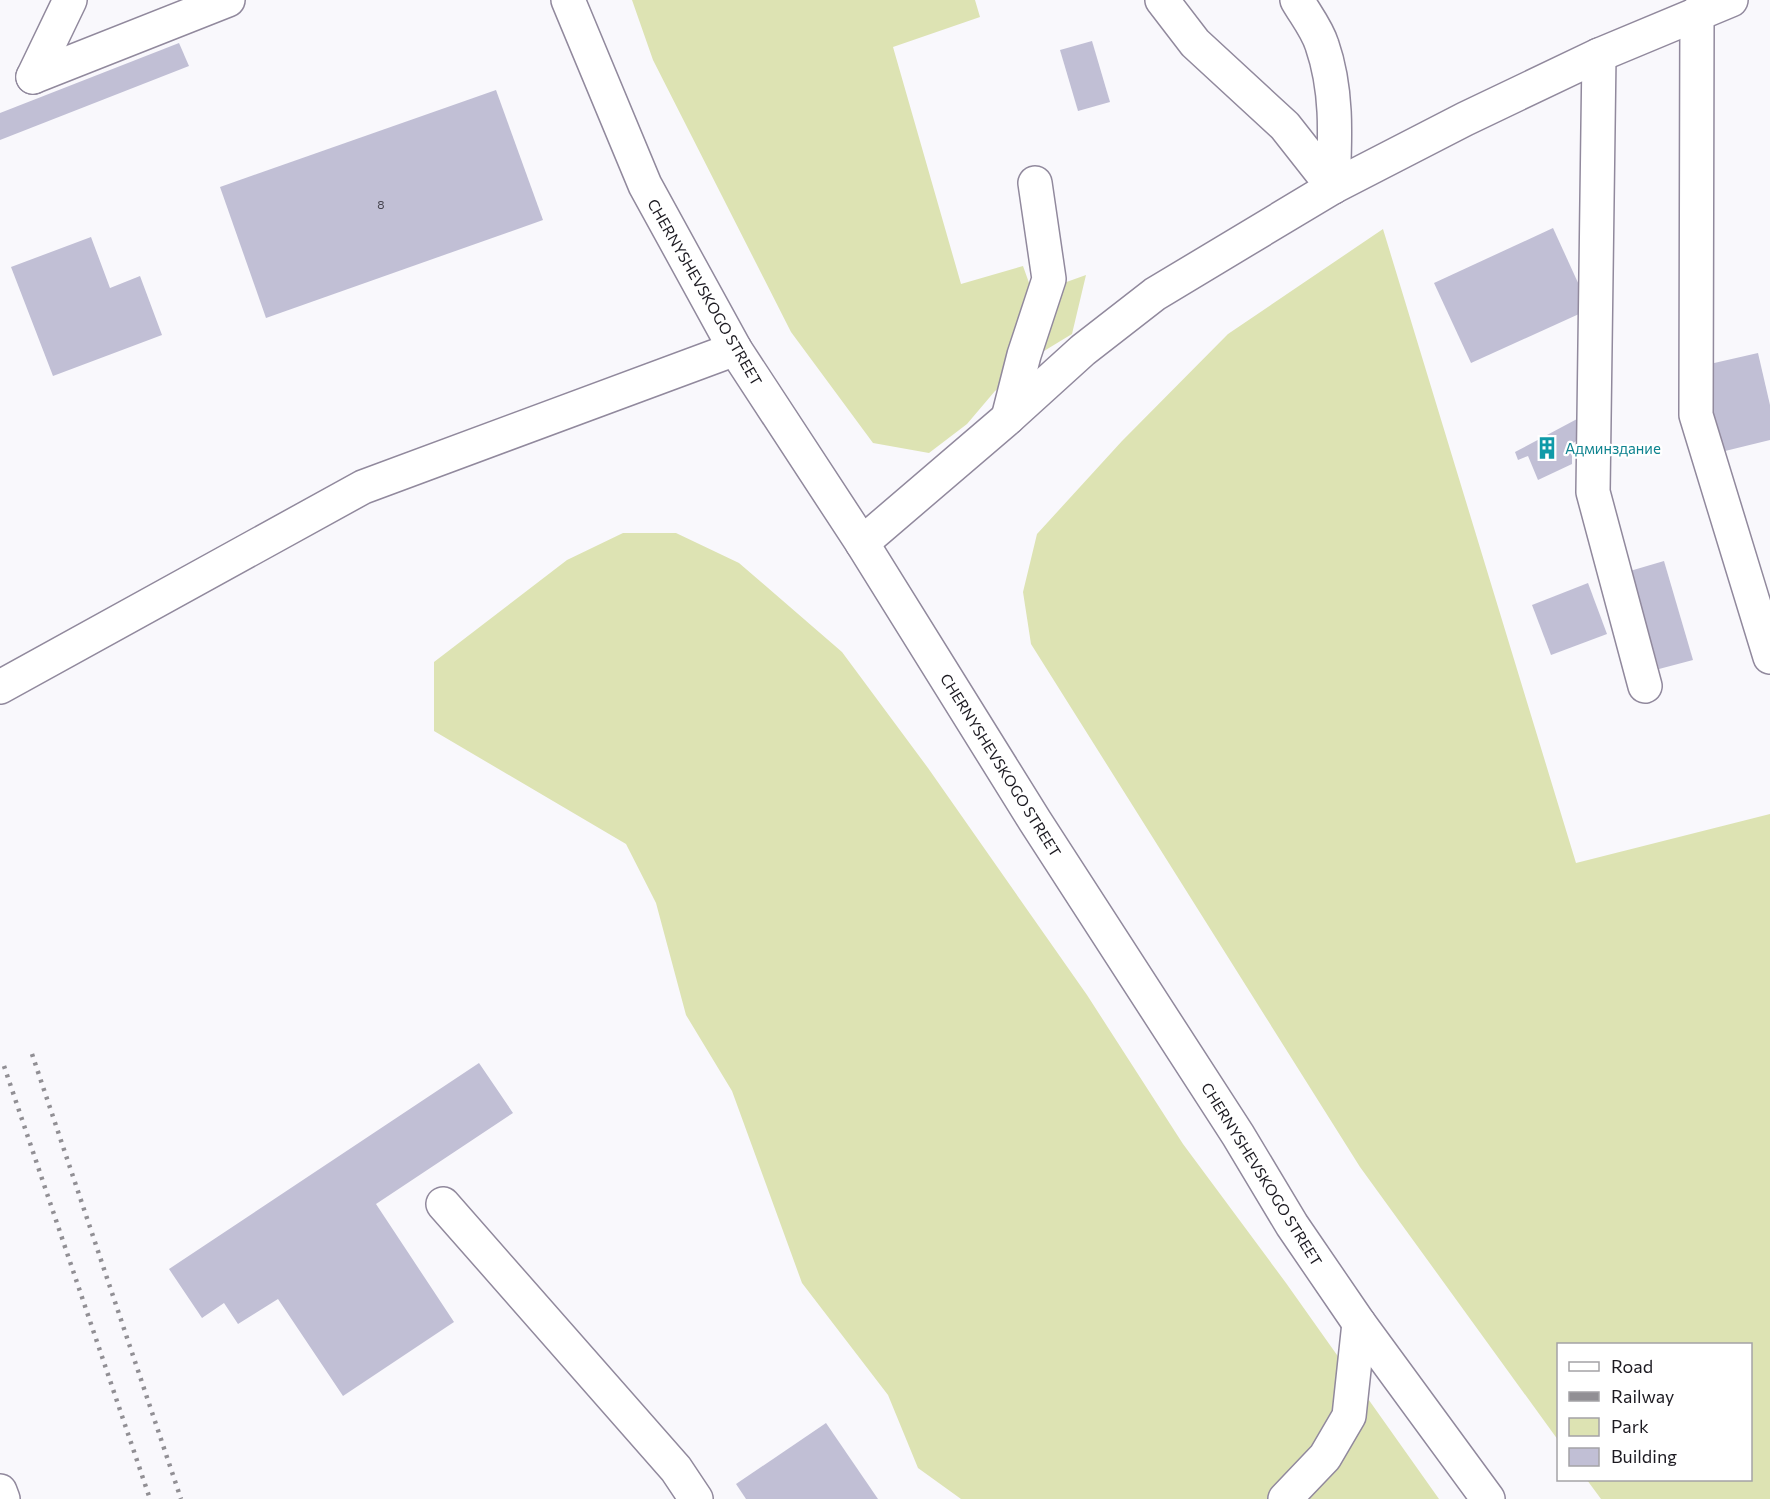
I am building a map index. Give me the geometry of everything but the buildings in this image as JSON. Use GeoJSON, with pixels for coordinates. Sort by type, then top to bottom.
{"type":"FeatureCollection","features":[{"type":"Feature","properties":{"kind":"street"},"geometry":{"type":"LineString","coordinates":[[70,0],[33,77],[228,0]]}},
{"type":"Feature","properties":{"kind":"street","name":"CHERNYSHEVSKOGO STREET"},"geometry":{"type":"LineString","coordinates":[[568,0],[645,185],[735,349],[861,543],[1035,821],[1232,1125],[1292,1225],[1359,1323],[1488,1499]]}},
{"type":"Feature","properties":{"kind":"street"},"geometry":{"type":"LineString","coordinates":[[1162,0],[1195,43],[1285,126],[1333,188]]}},
{"type":"Feature","properties":{"kind":"street"},"geometry":{"type":"LineString","coordinates":[[1297,0],[1322,43],[1329,73],[1336,117],[1333,188]]}},
{"type":"Feature","properties":{"kind":"street"},"geometry":{"type":"LineString","coordinates":[[861,543],[1008,418],[1083,350],[1155,294],[1333,188],[1475,114],[1599,55],[1731,0]]}},
{"type":"Feature","properties":{"kind":"street"},"geometry":{"type":"LineString","coordinates":[[1697,13],[1696,415],[1770,657]]}},
{"type":"Feature","properties":{"kind":"street"},"geometry":{"type":"LineString","coordinates":[[1599,55],[1593,492],[1645,686]]}},
{"type":"Feature","properties":{"kind":"street"},"geometry":{"type":"LineString","coordinates":[[1008,418],[1024,355],[1049,279],[1035,183]]}},
{"type":"Feature","properties":{"kind":"street"},"geometry":{"type":"LineString","coordinates":[[0,687],[363,487],[735,349]]}},
{"type":"Feature","properties":{"kind":"street"},"geometry":{"type":"LineString","coordinates":[[443,1204],[676,1469],[696,1499]]}},
{"type":"Feature","properties":{"kind":"street"},"geometry":{"type":"LineString","coordinates":[[1285,1499],[1325,1458],[1349,1416],[1359,1323]]}},
{"type":"Feature","properties":{"kind":"street"},"geometry":{"type":"LineString","coordinates":[[0,1491],[3,1499]]}},
{"type":"Feature","properties":{"kind":"green space"},"geometry":{"type":"Polygon","coordinates":[[[632,0],[975,0],[980,17],[893,47],[961,284],[1023,266],[1033,294],[1086,275],[1072,334],[1044,351],[995,391],[967,424],[929,453],[873,443],[791,332],[653,60],[632,0]]]}},
{"type":"Feature","properties":{"kind":"green space"},"geometry":{"type":"Polygon","coordinates":[[[1383,229],[1576,863],[1770,814],[1770,1499],[1601,1499],[1588,1481],[1752,1481],[1752,1343],[1557,1343],[1557,1439],[1360,1167],[1031,644],[1023,592],[1037,534],[1122,441],[1228,334],[1383,229]]]}},
{"type":"Feature","properties":{"kind":"green space"},"geometry":{"type":"Polygon","coordinates":[[[623,533],[676,533],[739,563],[842,652],[928,768],[1087,995],[1183,1144],[1286,1283],[1439,1499],[961,1499],[918,1468],[888,1395],[802,1283],[732,1091],[686,1015],[656,903],[626,844],[434,731],[434,662],[567,560],[623,533]]]}},
{"type":"Feature","properties":{"kind":"railway"},"geometry":{"type":"LineString","coordinates":[[32,1054],[181,1499]]}},
{"type":"Feature","properties":{"kind":"railway"},"geometry":{"type":"LineString","coordinates":[[4,1066],[150,1499]]}},
{"type":"Feature","properties":{"kind":"place","name":"Админздание"},"geometry":{"type":"Point","coordinates":[1547,448]}}]}
